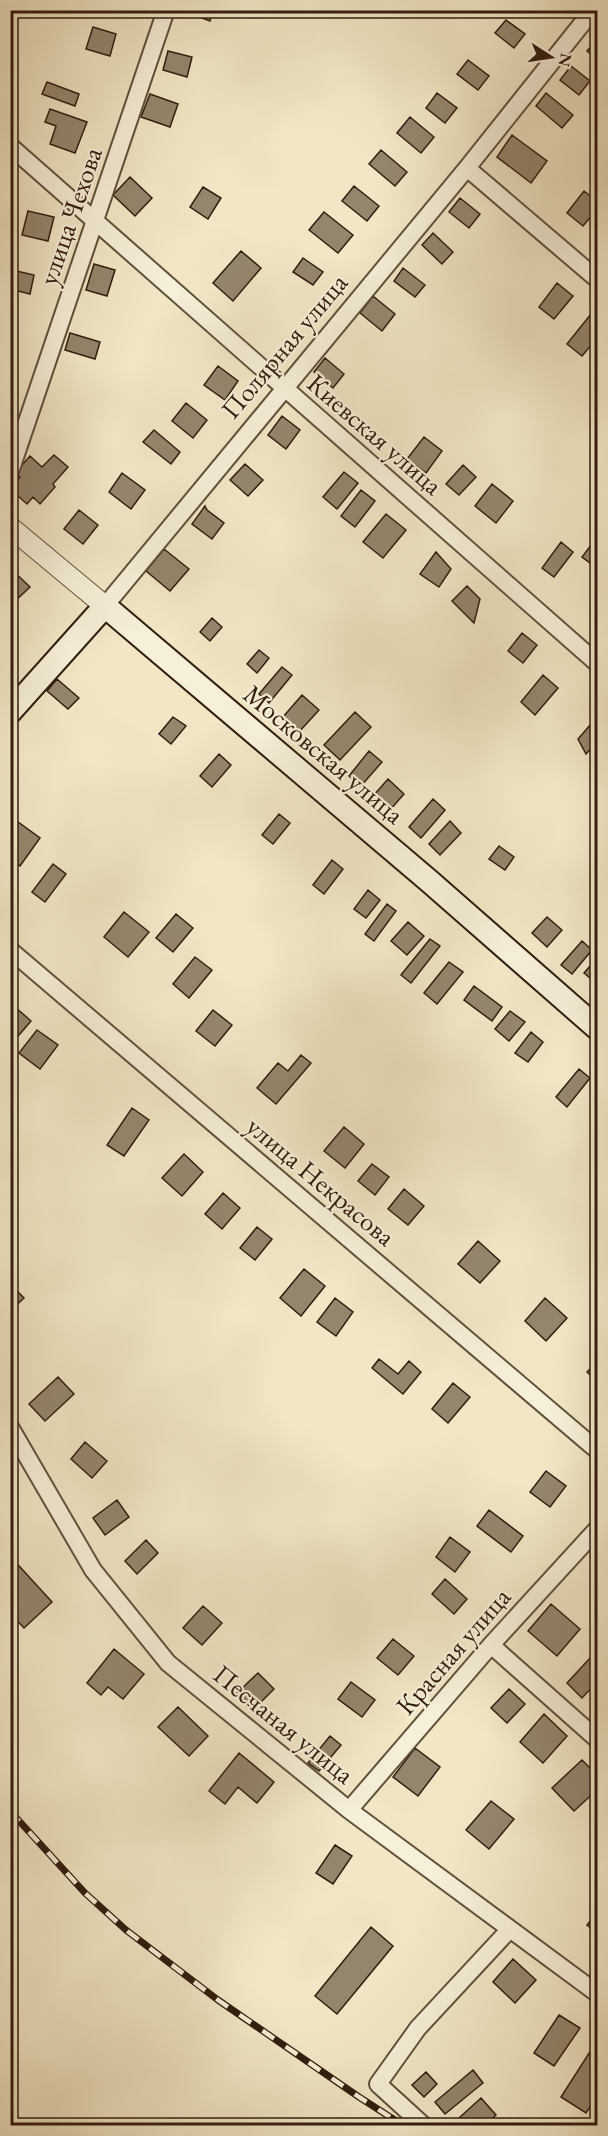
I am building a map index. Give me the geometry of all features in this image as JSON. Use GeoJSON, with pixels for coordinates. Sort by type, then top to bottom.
{"type":"FeatureCollection","features":[{"type":"Feature","properties":{"kind":"main road","name":"Полярная улица"},"geometry":{"type":"LineString","coordinates":[[10,712],[105,606]]}},
{"type":"Feature","properties":{"kind":"main road","name":"Московская улица"},"geometry":{"type":"LineString","coordinates":[[105,606],[428,880],[597,1029]]}},
{"type":"Feature","properties":{"kind":"street","name":"улица Чехова"},"geometry":{"type":"LineString","coordinates":[[10,472],[166,10]]}},
{"type":"Feature","properties":{"kind":"street","name":"Полярная улица"},"geometry":{"type":"LineString","coordinates":[[105,606],[467,168],[593,10]]}},
{"type":"Feature","properties":{"kind":"street","name":"Киевская улица"},"geometry":{"type":"LineString","coordinates":[[10,146],[597,664]]}},
{"type":"Feature","properties":{"kind":"street"},"geometry":{"type":"LineString","coordinates":[[467,168],[597,280]]}},
{"type":"Feature","properties":{"kind":"street","name":"Московская улица"},"geometry":{"type":"LineString","coordinates":[[10,526],[105,606]]}},
{"type":"Feature","properties":{"kind":"street","name":"улица Некрасова"},"geometry":{"type":"LineString","coordinates":[[10,950],[597,1451]]}},
{"type":"Feature","properties":{"kind":"street","name":"Песчаная улица"},"geometry":{"type":"LineString","coordinates":[[10,1426],[93,1570],[168,1663],[349,1810],[597,1994]]}},
{"type":"Feature","properties":{"kind":"street","name":"Красная улица"},"geometry":{"type":"LineString","coordinates":[[349,1810],[491,1645],[597,1528]]}},
{"type":"Feature","properties":{"kind":"street"},"geometry":{"type":"LineString","coordinates":[[491,1645],[597,1740]]}},
{"type":"Feature","properties":{"kind":"street"},"geometry":{"type":"LineString","coordinates":[[424,2126],[378,2084],[418,2028],[510,1929]]}},
{"type":"Feature","properties":{"kind":"building"},"geometry":{"type":"Polygon","coordinates":[[[181,10],[213,10],[210,21],[181,10]]]}},
{"type":"Feature","properties":{"kind":"building"},"geometry":{"type":"Polygon","coordinates":[[[506,20],[525,34],[514,48],[495,33],[506,20]]]}},
{"type":"Feature","properties":{"kind":"building"},"geometry":{"type":"Polygon","coordinates":[[[93,27],[116,34],[110,56],[86,49],[93,27]]]}},
{"type":"Feature","properties":{"kind":"building"},"geometry":{"type":"Polygon","coordinates":[[[598,39],[598,60],[587,51],[598,39]]]}},
{"type":"Feature","properties":{"kind":"building"},"geometry":{"type":"Polygon","coordinates":[[[168,51],[192,57],[187,77],[163,70],[168,51]]]}},
{"type":"Feature","properties":{"kind":"building"},"geometry":{"type":"Polygon","coordinates":[[[468,60],[489,76],[478,90],[457,74],[468,60]]]}},
{"type":"Feature","properties":{"kind":"building"},"geometry":{"type":"Polygon","coordinates":[[[571,66],[590,81],[579,95],[560,80],[571,66]]]}},
{"type":"Feature","properties":{"kind":"building"},"geometry":{"type":"Polygon","coordinates":[[[47,82],[79,94],[75,106],[42,94],[47,82]]]}},
{"type":"Feature","properties":{"kind":"building"},"geometry":{"type":"Polygon","coordinates":[[[437,93],[457,108],[445,123],[426,108],[437,93]]]}},
{"type":"Feature","properties":{"kind":"building"},"geometry":{"type":"Polygon","coordinates":[[[546,93],[573,115],[562,128],[536,106],[546,93]]]}},
{"type":"Feature","properties":{"kind":"building"},"geometry":{"type":"Polygon","coordinates":[[[150,94],[178,104],[170,127],[141,117],[150,94]]]}},
{"type":"Feature","properties":{"kind":"building"},"geometry":{"type":"Polygon","coordinates":[[[50,109],[87,122],[75,153],[50,144],[56,126],[45,122],[50,109]]]}},
{"type":"Feature","properties":{"kind":"building"},"geometry":{"type":"Polygon","coordinates":[[[410,117],[434,137],[421,153],[397,133],[410,117]]]}},
{"type":"Feature","properties":{"kind":"building"},"geometry":{"type":"Polygon","coordinates":[[[512,135],[547,161],[531,183],[497,157],[512,135]]]}},
{"type":"Feature","properties":{"kind":"building"},"geometry":{"type":"Polygon","coordinates":[[[381,150],[407,172],[395,186],[369,164],[381,150]]]}},
{"type":"Feature","properties":{"kind":"building"},"geometry":{"type":"Polygon","coordinates":[[[130,177],[152,198],[135,216],[113,195],[130,177]]]}},
{"type":"Feature","properties":{"kind":"building"},"geometry":{"type":"Polygon","coordinates":[[[354,186],[379,206],[367,221],[342,201],[354,186]]]}},
{"type":"Feature","properties":{"kind":"building"},"geometry":{"type":"Polygon","coordinates":[[[203,187],[221,198],[208,219],[190,207],[203,187]]]}},
{"type":"Feature","properties":{"kind":"building"},"geometry":{"type":"Polygon","coordinates":[[[584,191],[598,202],[598,208],[583,226],[567,213],[584,191]]]}},
{"type":"Feature","properties":{"kind":"building"},"geometry":{"type":"Polygon","coordinates":[[[460,198],[480,214],[469,228],[449,212],[460,198]]]}},
{"type":"Feature","properties":{"kind":"building"},"geometry":{"type":"Polygon","coordinates":[[[28,211],[54,217],[48,241],[22,235],[28,211]]]}},
{"type":"Feature","properties":{"kind":"building"},"geometry":{"type":"Polygon","coordinates":[[[324,212],[353,235],[338,253],[309,230],[324,212]]]}},
{"type":"Feature","properties":{"kind":"building"},"geometry":{"type":"Polygon","coordinates":[[[433,233],[453,252],[442,264],[422,245],[433,233]]]}},
{"type":"Feature","properties":{"kind":"building"},"geometry":{"type":"Polygon","coordinates":[[[241,251],[261,268],[233,301],[213,283],[241,251]]]}},
{"type":"Feature","properties":{"kind":"building"},"geometry":{"type":"Polygon","coordinates":[[[303,258],[323,272],[313,285],[293,272],[303,258]]]}},
{"type":"Feature","properties":{"kind":"building"},"geometry":{"type":"Polygon","coordinates":[[[94,264],[115,270],[107,296],[86,290],[94,264]]]}},
{"type":"Feature","properties":{"kind":"building"},"geometry":{"type":"Polygon","coordinates":[[[403,268],[425,285],[415,297],[394,281],[403,268]]]}},
{"type":"Feature","properties":{"kind":"building"},"geometry":{"type":"Polygon","coordinates":[[[12,270],[34,275],[30,294],[10,289],[12,270]]]}},
{"type":"Feature","properties":{"kind":"building"},"geometry":{"type":"Polygon","coordinates":[[[557,283],[573,296],[554,319],[539,307],[557,283]]]}},
{"type":"Feature","properties":{"kind":"building"},"geometry":{"type":"Polygon","coordinates":[[[373,296],[395,314],[382,331],[360,313],[373,296]]]}},
{"type":"Feature","properties":{"kind":"building"},"geometry":{"type":"Polygon","coordinates":[[[591,314],[598,320],[598,337],[582,356],[567,344],[591,314]]]}},
{"type":"Feature","properties":{"kind":"building"},"geometry":{"type":"Polygon","coordinates":[[[70,333],[100,342],[95,359],[65,350],[70,333]]]}},
{"type":"Feature","properties":{"kind":"building"},"geometry":{"type":"Polygon","coordinates":[[[325,358],[344,374],[333,388],[314,372],[325,358]]]}},
{"type":"Feature","properties":{"kind":"building"},"geometry":{"type":"Polygon","coordinates":[[[218,366],[238,381],[225,400],[204,385],[218,366]]]}},
{"type":"Feature","properties":{"kind":"building"},"geometry":{"type":"Polygon","coordinates":[[[186,403],[207,420],[193,438],[172,421],[186,403]]]}},
{"type":"Feature","properties":{"kind":"building"},"geometry":{"type":"Polygon","coordinates":[[[282,416],[300,430],[286,449],[268,435],[282,416]]]}},
{"type":"Feature","properties":{"kind":"building"},"geometry":{"type":"Polygon","coordinates":[[[154,430],[180,452],[171,464],[143,442],[154,430]]]}},
{"type":"Feature","properties":{"kind":"building"},"geometry":{"type":"Polygon","coordinates":[[[424,437],[442,451],[426,473],[407,459],[424,437]]]}},
{"type":"Feature","properties":{"kind":"building"},"geometry":{"type":"Polygon","coordinates":[[[54,455],[68,467],[40,504],[33,497],[27,504],[10,489],[20,477],[15,473],[30,456],[42,467],[54,455]]]}},
{"type":"Feature","properties":{"kind":"building"},"geometry":{"type":"Polygon","coordinates":[[[245,464],[263,480],[248,496],[230,480],[245,464]]]}},
{"type":"Feature","properties":{"kind":"building"},"geometry":{"type":"Polygon","coordinates":[[[463,465],[476,477],[459,495],[446,484],[463,465]]]}},
{"type":"Feature","properties":{"kind":"building"},"geometry":{"type":"Polygon","coordinates":[[[344,472],[358,483],[337,509],[323,497],[344,472]]]}},
{"type":"Feature","properties":{"kind":"building"},"geometry":{"type":"Polygon","coordinates":[[[122,473],[145,490],[131,509],[109,492],[122,473]]]}},
{"type":"Feature","properties":{"kind":"building"},"geometry":{"type":"Polygon","coordinates":[[[492,484],[513,501],[496,523],[475,506],[492,484]]]}},
{"type":"Feature","properties":{"kind":"building"},"geometry":{"type":"Polygon","coordinates":[[[361,490],[375,501],[355,527],[341,516],[361,490]]]}},
{"type":"Feature","properties":{"kind":"building"},"geometry":{"type":"Polygon","coordinates":[[[205,506],[224,523],[212,539],[192,524],[205,506]]]}},
{"type":"Feature","properties":{"kind":"building"},"geometry":{"type":"Polygon","coordinates":[[[79,510],[98,525],[83,544],[64,529],[79,510]]]}},
{"type":"Feature","properties":{"kind":"building"},"geometry":{"type":"Polygon","coordinates":[[[386,514],[406,530],[383,558],[363,542],[386,514]]]}},
{"type":"Feature","properties":{"kind":"building"},"geometry":{"type":"Polygon","coordinates":[[[598,536],[598,569],[582,557],[598,536]]]}},
{"type":"Feature","properties":{"kind":"building"},"geometry":{"type":"Polygon","coordinates":[[[561,542],[573,552],[554,577],[542,568],[561,542]]]}},
{"type":"Feature","properties":{"kind":"building"},"geometry":{"type":"Polygon","coordinates":[[[164,549],[189,569],[170,591],[146,571],[164,549]]]}},
{"type":"Feature","properties":{"kind":"building"},"geometry":{"type":"Polygon","coordinates":[[[436,552],[451,569],[439,587],[420,574],[436,552]]]}},
{"type":"Feature","properties":{"kind":"building"},"geometry":{"type":"Polygon","coordinates":[[[10,568],[30,587],[13,603],[10,601],[10,568]]]}},
{"type":"Feature","properties":{"kind":"building"},"geometry":{"type":"Polygon","coordinates":[[[467,586],[480,599],[474,623],[452,601],[467,586]]]}},
{"type":"Feature","properties":{"kind":"building"},"geometry":{"type":"Polygon","coordinates":[[[212,618],[222,627],[210,641],[200,632],[212,618]]]}},
{"type":"Feature","properties":{"kind":"building"},"geometry":{"type":"Polygon","coordinates":[[[522,633],[537,645],[523,663],[508,651],[522,633]]]}},
{"type":"Feature","properties":{"kind":"building"},"geometry":{"type":"Polygon","coordinates":[[[259,650],[269,658],[257,673],[247,664],[259,650]]]}},
{"type":"Feature","properties":{"kind":"building"},"geometry":{"type":"Polygon","coordinates":[[[282,667],[292,675],[269,703],[259,694],[282,667]]]}},
{"type":"Feature","properties":{"kind":"building"},"geometry":{"type":"Polygon","coordinates":[[[543,675],[558,688],[535,715],[521,702],[543,675]]]}},
{"type":"Feature","properties":{"kind":"building"},"geometry":{"type":"Polygon","coordinates":[[[57,679],[79,698],[68,709],[47,691],[57,679]]]}},
{"type":"Feature","properties":{"kind":"building"},"geometry":{"type":"Polygon","coordinates":[[[302,695],[319,710],[299,732],[283,717],[302,695]]]}},
{"type":"Feature","properties":{"kind":"building"},"geometry":{"type":"Polygon","coordinates":[[[355,712],[371,727],[340,760],[324,745],[355,712]]]}},
{"type":"Feature","properties":{"kind":"building"},"geometry":{"type":"Polygon","coordinates":[[[173,717],[186,726],[171,744],[159,734],[173,717]]]}},
{"type":"Feature","properties":{"kind":"building"},"geometry":{"type":"Polygon","coordinates":[[[597,717],[598,741],[586,754],[578,739],[597,717]]]}},
{"type":"Feature","properties":{"kind":"building"},"geometry":{"type":"Polygon","coordinates":[[[369,751],[382,762],[361,786],[349,776],[369,751]]]}},
{"type":"Feature","properties":{"kind":"building"},"geometry":{"type":"Polygon","coordinates":[[[219,754],[231,765],[212,787],[200,776],[219,754]]]}},
{"type":"Feature","properties":{"kind":"building"},"geometry":{"type":"Polygon","coordinates":[[[388,779],[404,794],[390,810],[374,795],[388,779]]]}},
{"type":"Feature","properties":{"kind":"building"},"geometry":{"type":"Polygon","coordinates":[[[433,799],[445,810],[421,838],[409,827],[433,799]]]}},
{"type":"Feature","properties":{"kind":"building"},"geometry":{"type":"Polygon","coordinates":[[[279,814],[290,823],[273,844],[262,835],[279,814]]]}},
{"type":"Feature","properties":{"kind":"building"},"geometry":{"type":"Polygon","coordinates":[[[14,819],[40,838],[20,866],[10,860],[10,824],[14,819]]]}},
{"type":"Feature","properties":{"kind":"building"},"geometry":{"type":"Polygon","coordinates":[[[450,821],[461,833],[440,855],[429,844],[450,821]]]}},
{"type":"Feature","properties":{"kind":"building"},"geometry":{"type":"Polygon","coordinates":[[[499,846],[514,857],[505,870],[489,859],[499,846]]]}},
{"type":"Feature","properties":{"kind":"building"},"geometry":{"type":"Polygon","coordinates":[[[332,860],[343,869],[324,894],[313,885],[332,860]]]}},
{"type":"Feature","properties":{"kind":"building"},"geometry":{"type":"Polygon","coordinates":[[[53,864],[66,874],[45,902],[32,892],[53,864]]]}},
{"type":"Feature","properties":{"kind":"building"},"geometry":{"type":"Polygon","coordinates":[[[368,890],[380,900],[366,918],[354,909],[368,890]]]}},
{"type":"Feature","properties":{"kind":"building"},"geometry":{"type":"Polygon","coordinates":[[[387,904],[396,911],[374,941],[365,934],[387,904]]]}},
{"type":"Feature","properties":{"kind":"building"},"geometry":{"type":"Polygon","coordinates":[[[124,912],[149,932],[128,957],[104,937],[124,912]]]}},
{"type":"Feature","properties":{"kind":"building"},"geometry":{"type":"Polygon","coordinates":[[[176,914],[193,928],[173,952],[156,938],[176,914]]]}},
{"type":"Feature","properties":{"kind":"building"},"geometry":{"type":"Polygon","coordinates":[[[547,917],[562,930],[547,947],[532,933],[547,917]]]}},
{"type":"Feature","properties":{"kind":"building"},"geometry":{"type":"Polygon","coordinates":[[[408,922],[424,936],[407,955],[391,941],[408,922]]]}},
{"type":"Feature","properties":{"kind":"building"},"geometry":{"type":"Polygon","coordinates":[[[430,939],[440,946],[411,983],[401,975],[430,939]]]}},
{"type":"Feature","properties":{"kind":"building"},"geometry":{"type":"Polygon","coordinates":[[[582,941],[592,950],[572,974],[561,965],[582,941]]]}},
{"type":"Feature","properties":{"kind":"building"},"geometry":{"type":"Polygon","coordinates":[[[195,957],[212,970],[189,998],[173,984],[195,957]]]}},
{"type":"Feature","properties":{"kind":"building"},"geometry":{"type":"Polygon","coordinates":[[[598,957],[598,983],[597,984],[584,973],[598,957]]]}},
{"type":"Feature","properties":{"kind":"building"},"geometry":{"type":"Polygon","coordinates":[[[449,962],[463,972],[437,1004],[424,993],[449,962]]]}},
{"type":"Feature","properties":{"kind":"building"},"geometry":{"type":"Polygon","coordinates":[[[474,986],[502,1007],[492,1021],[464,1000],[474,986]]]}},
{"type":"Feature","properties":{"kind":"building"},"geometry":{"type":"Polygon","coordinates":[[[15,1007],[31,1021],[12,1043],[10,1011],[15,1007]]]}},
{"type":"Feature","properties":{"kind":"building"},"geometry":{"type":"Polygon","coordinates":[[[213,1010],[232,1025],[215,1046],[196,1031],[213,1010]]]}},
{"type":"Feature","properties":{"kind":"building"},"geometry":{"type":"Polygon","coordinates":[[[510,1011],[525,1022],[509,1041],[495,1029],[510,1011]]]}},
{"type":"Feature","properties":{"kind":"building"},"geometry":{"type":"Polygon","coordinates":[[[37,1030],[58,1045],[40,1069],[19,1053],[37,1030]]]}},
{"type":"Feature","properties":{"kind":"building"},"geometry":{"type":"Polygon","coordinates":[[[531,1032],[543,1042],[528,1062],[515,1053],[531,1032]]]}},
{"type":"Feature","properties":{"kind":"building"},"geometry":{"type":"Polygon","coordinates":[[[301,1055],[311,1063],[276,1104],[257,1088],[278,1063],[288,1071],[301,1055]]]}},
{"type":"Feature","properties":{"kind":"building"},"geometry":{"type":"Polygon","coordinates":[[[579,1069],[590,1078],[567,1107],[556,1097],[579,1069]]]}},
{"type":"Feature","properties":{"kind":"building"},"geometry":{"type":"Polygon","coordinates":[[[132,1108],[149,1120],[124,1156],[107,1145],[132,1108]]]}},
{"type":"Feature","properties":{"kind":"building"},"geometry":{"type":"Polygon","coordinates":[[[344,1127],[364,1144],[345,1168],[324,1151],[344,1127]]]}},
{"type":"Feature","properties":{"kind":"building"},"geometry":{"type":"Polygon","coordinates":[[[184,1154],[203,1172],[182,1196],[162,1178],[184,1154]]]}},
{"type":"Feature","properties":{"kind":"building"},"geometry":{"type":"Polygon","coordinates":[[[372,1164],[389,1177],[375,1195],[358,1181],[372,1164]]]}},
{"type":"Feature","properties":{"kind":"building"},"geometry":{"type":"Polygon","coordinates":[[[404,1189],[424,1206],[408,1225],[388,1209],[404,1189]]]}},
{"type":"Feature","properties":{"kind":"building"},"geometry":{"type":"Polygon","coordinates":[[[223,1193],[240,1208],[222,1229],[205,1214],[223,1193]]]}},
{"type":"Feature","properties":{"kind":"building"},"geometry":{"type":"Polygon","coordinates":[[[257,1227],[272,1239],[255,1260],[240,1248],[257,1227]]]}},
{"type":"Feature","properties":{"kind":"building"},"geometry":{"type":"Polygon","coordinates":[[[478,1241],[500,1261],[480,1283],[458,1264],[478,1241]]]}},
{"type":"Feature","properties":{"kind":"building"},"geometry":{"type":"Polygon","coordinates":[[[304,1269],[325,1286],[301,1316],[280,1298],[304,1269]]]}},
{"type":"Feature","properties":{"kind":"building"},"geometry":{"type":"Polygon","coordinates":[[[10,1285],[24,1298],[10,1311],[10,1285]]]}},
{"type":"Feature","properties":{"kind":"building"},"geometry":{"type":"Polygon","coordinates":[[[335,1298],[353,1312],[336,1336],[317,1322],[335,1298]]]}},
{"type":"Feature","properties":{"kind":"building"},"geometry":{"type":"Polygon","coordinates":[[[545,1298],[567,1318],[546,1341],[525,1321],[545,1298]]]}},
{"type":"Feature","properties":{"kind":"building"},"geometry":{"type":"Polygon","coordinates":[[[379,1359],[398,1374],[409,1361],[421,1372],[403,1394],[372,1368],[379,1359]]]}},
{"type":"Feature","properties":{"kind":"building"},"geometry":{"type":"Polygon","coordinates":[[[598,1361],[598,1382],[587,1372],[598,1361]]]}},
{"type":"Feature","properties":{"kind":"building"},"geometry":{"type":"Polygon","coordinates":[[[58,1377],[74,1394],[45,1421],[29,1404],[58,1377]]]}},
{"type":"Feature","properties":{"kind":"building"},"geometry":{"type":"Polygon","coordinates":[[[453,1383],[470,1397],[448,1423],[432,1409],[453,1383]]]}},
{"type":"Feature","properties":{"kind":"building"},"geometry":{"type":"Polygon","coordinates":[[[85,1442],[107,1461],[92,1478],[71,1459],[85,1442]]]}},
{"type":"Feature","properties":{"kind":"building"},"geometry":{"type":"Polygon","coordinates":[[[546,1471],[566,1486],[550,1507],[530,1492],[546,1471]]]}},
{"type":"Feature","properties":{"kind":"building"},"geometry":{"type":"Polygon","coordinates":[[[117,1500],[129,1517],[105,1535],[93,1518],[117,1500]]]}},
{"type":"Feature","properties":{"kind":"building"},"geometry":{"type":"Polygon","coordinates":[[[489,1510],[523,1536],[511,1552],[477,1526],[489,1510]]]}},
{"type":"Feature","properties":{"kind":"building"},"geometry":{"type":"Polygon","coordinates":[[[450,1537],[470,1552],[455,1572],[436,1557],[450,1537]]]}},
{"type":"Feature","properties":{"kind":"building"},"geometry":{"type":"Polygon","coordinates":[[[146,1540],[158,1553],[137,1574],[125,1561],[146,1540]]]}},
{"type":"Feature","properties":{"kind":"building"},"geometry":{"type":"Polygon","coordinates":[[[10,1556],[52,1602],[24,1628],[10,1613],[10,1556]]]}},
{"type":"Feature","properties":{"kind":"building"},"geometry":{"type":"Polygon","coordinates":[[[445,1579],[467,1599],[454,1614],[432,1594],[445,1579]]]}},
{"type":"Feature","properties":{"kind":"building"},"geometry":{"type":"Polygon","coordinates":[[[551,1604],[580,1629],[557,1656],[528,1631],[551,1604]]]}},
{"type":"Feature","properties":{"kind":"building"},"geometry":{"type":"Polygon","coordinates":[[[203,1606],[222,1623],[202,1645],[183,1628],[203,1606]]]}},
{"type":"Feature","properties":{"kind":"building"},"geometry":{"type":"Polygon","coordinates":[[[393,1639],[414,1656],[398,1675],[377,1658],[393,1639]]]}},
{"type":"Feature","properties":{"kind":"building"},"geometry":{"type":"Polygon","coordinates":[[[114,1649],[144,1674],[123,1699],[108,1687],[101,1695],[87,1683],[114,1649]]]}},
{"type":"Feature","properties":{"kind":"building"},"geometry":{"type":"Polygon","coordinates":[[[591,1657],[598,1663],[598,1681],[582,1698],[567,1683],[591,1657]]]}},
{"type":"Feature","properties":{"kind":"building"},"geometry":{"type":"Polygon","coordinates":[[[258,1673],[274,1689],[253,1710],[237,1693],[258,1673]]]}},
{"type":"Feature","properties":{"kind":"building"},"geometry":{"type":"Polygon","coordinates":[[[351,1682],[375,1700],[362,1717],[338,1699],[351,1682]]]}},
{"type":"Feature","properties":{"kind":"building"},"geometry":{"type":"Polygon","coordinates":[[[509,1689],[525,1704],[507,1723],[491,1708],[509,1689]]]}},
{"type":"Feature","properties":{"kind":"building"},"geometry":{"type":"Polygon","coordinates":[[[178,1707],[208,1736],[189,1756],[158,1727],[178,1707]]]}},
{"type":"Feature","properties":{"kind":"building"},"geometry":{"type":"Polygon","coordinates":[[[544,1714],[567,1736],[543,1763],[520,1742],[544,1714]]]}},
{"type":"Feature","properties":{"kind":"building"},"geometry":{"type":"Polygon","coordinates":[[[330,1736],[341,1745],[319,1771],[308,1763],[330,1736]]]}},
{"type":"Feature","properties":{"kind":"building"},"geometry":{"type":"Polygon","coordinates":[[[415,1748],[440,1767],[418,1796],[393,1777],[415,1748]]]}},
{"type":"Feature","properties":{"kind":"building"},"geometry":{"type":"Polygon","coordinates":[[[239,1753],[274,1782],[257,1803],[238,1787],[225,1804],[209,1791],[239,1753]]]}},
{"type":"Feature","properties":{"kind":"building"},"geometry":{"type":"Polygon","coordinates":[[[582,1760],[598,1776],[598,1789],[574,1811],[552,1788],[582,1760]]]}},
{"type":"Feature","properties":{"kind":"building"},"geometry":{"type":"Polygon","coordinates":[[[491,1801],[514,1819],[489,1849],[466,1830],[491,1801]]]}},
{"type":"Feature","properties":{"kind":"building"},"geometry":{"type":"Polygon","coordinates":[[[335,1845],[352,1856],[333,1884],[316,1873],[335,1845]]]}},
{"type":"Feature","properties":{"kind":"building"},"geometry":{"type":"Polygon","coordinates":[[[598,1911],[598,1933],[587,1925],[598,1911]]]}},
{"type":"Feature","properties":{"kind":"building"},"geometry":{"type":"Polygon","coordinates":[[[371,1927],[393,1946],[337,2014],[315,1996],[371,1927]]]}},
{"type":"Feature","properties":{"kind":"building"},"geometry":{"type":"Polygon","coordinates":[[[513,1959],[536,1980],[515,2003],[493,1982],[513,1959]]]}},
{"type":"Feature","properties":{"kind":"building"},"geometry":{"type":"Polygon","coordinates":[[[559,2015],[580,2028],[554,2066],[534,2053],[559,2015]]]}},
{"type":"Feature","properties":{"kind":"building"},"geometry":{"type":"Polygon","coordinates":[[[593,2047],[598,2050],[598,2095],[586,2113],[561,2097],[593,2047]]]}},
{"type":"Feature","properties":{"kind":"building"},"geometry":{"type":"Polygon","coordinates":[[[473,2070],[483,2083],[445,2114],[435,2102],[473,2070]]]}},
{"type":"Feature","properties":{"kind":"building"},"geometry":{"type":"Polygon","coordinates":[[[426,2072],[437,2084],[424,2097],[412,2085],[426,2072]]]}},
{"type":"Feature","properties":{"kind":"building"},"geometry":{"type":"Polygon","coordinates":[[[481,2098],[496,2115],[484,2126],[466,2126],[459,2118],[481,2098]]]}},
{"type":"Feature","properties":{"kind":"railway"},"geometry":{"type":"LineString","coordinates":[[10,1811],[85,1893],[126,1930],[218,2000],[404,2126]]}}]}
